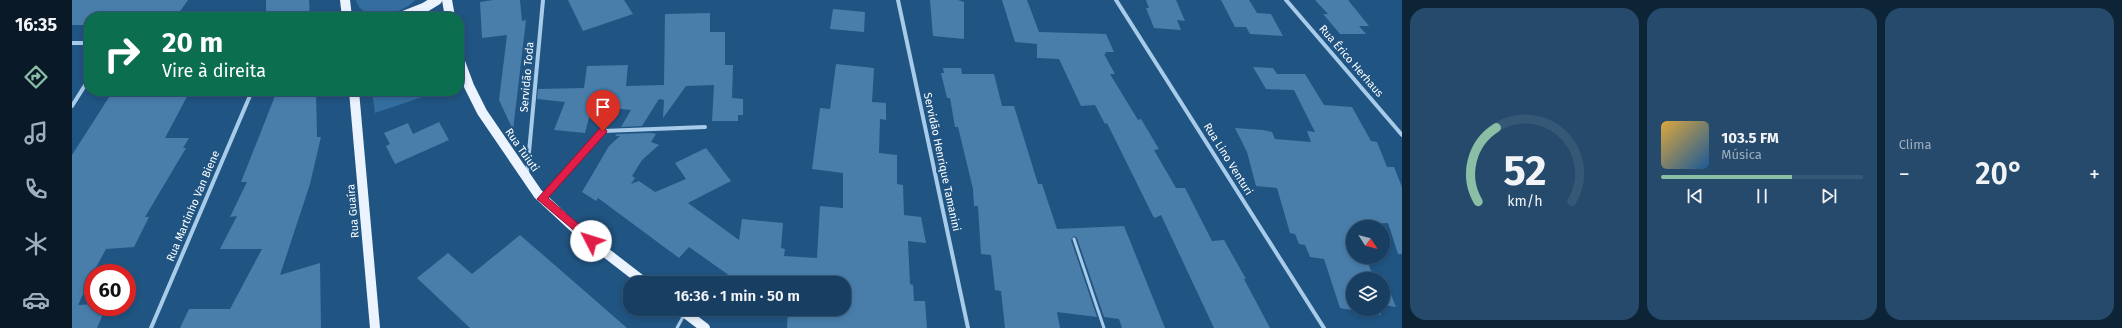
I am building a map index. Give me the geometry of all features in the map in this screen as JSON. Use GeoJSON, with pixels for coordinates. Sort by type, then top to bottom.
{"type":"FeatureCollection","features":[{"type":"Feature","properties":{"kind":"main road"},"geometry":{"type":"LineString","coordinates":[[345,0],[346,12]]}},
{"type":"Feature","properties":{"kind":"main road"},"geometry":{"type":"LineString","coordinates":[[414,12],[424,8],[436,0]]}},
{"type":"Feature","properties":{"kind":"main road"},"geometry":{"type":"LineString","coordinates":[[447,0],[449,12]]}},
{"type":"Feature","properties":{"kind":"main road","name":"Rua Tuiuti"},"geometry":{"type":"LineString","coordinates":[[464,74],[477,104],[499,140],[542,199],[591,241],[636,276]]}},
{"type":"Feature","properties":{"kind":"main road","name":"Rua Guaíra"},"geometry":{"type":"LineString","coordinates":[[354,96],[375,328]]}},
{"type":"Feature","properties":{"kind":"main road"},"geometry":{"type":"LineString","coordinates":[[689,316],[705,328]]}},
{"type":"Feature","properties":{"kind":"street","name":"Servidão Toda"},"geometry":{"type":"LineString","coordinates":[[527,180],[543,0]]}},
{"type":"Feature","properties":{"kind":"street","name":"Servidão Henrique Tamanini"},"geometry":{"type":"LineString","coordinates":[[898,0],[968,328]]}},
{"type":"Feature","properties":{"kind":"street","name":"Rua Lino Venturi"},"geometry":{"type":"LineString","coordinates":[[1116,0],[1324,328]]}},
{"type":"Feature","properties":{"kind":"street","name":"Rua Érico Herhaus"},"geometry":{"type":"LineString","coordinates":[[1286,0],[1402,135]]}},
{"type":"Feature","properties":{"kind":"street"},"geometry":{"type":"LineString","coordinates":[[72,43],[84,43]]}},
{"type":"Feature","properties":{"kind":"street"},"geometry":{"type":"LineString","coordinates":[[72,106],[84,87]]}},
{"type":"Feature","properties":{"kind":"street","name":"Rua Martinho Van Biene"},"geometry":{"type":"LineString","coordinates":[[151,328],[250,96]]}},
{"type":"Feature","properties":{"kind":"street"},"geometry":{"type":"LineString","coordinates":[[542,199],[603,131],[705,127]]}},
{"type":"Feature","properties":{"kind":"lane"},"geometry":{"type":"LineString","coordinates":[[1074,239],[1104,328]]}},
{"type":"Feature","properties":{"kind":"lane"},"geometry":{"type":"LineString","coordinates":[[677,328],[681,316]]}},
{"type":"Feature","properties":{"kind":"shaded area"},"geometry":{"type":"Polygon","coordinates":[[[356,0],[415,0],[395,12],[365,12],[360,8],[356,0]]]}},
{"type":"Feature","properties":{"kind":"shaded area"},"geometry":{"type":"Polygon","coordinates":[[[373,96],[425,96],[375,113],[373,96]]]}},
{"type":"Feature","properties":{"kind":"building"},"geometry":{"type":"Polygon","coordinates":[[[72,0],[188,0],[180,12],[84,12],[84,25],[72,25],[72,0]]]}},
{"type":"Feature","properties":{"kind":"building"},"geometry":{"type":"Polygon","coordinates":[[[266,0],[309,0],[310,12],[266,12],[266,0]]]}},
{"type":"Feature","properties":{"kind":"building"},"geometry":{"type":"Polygon","coordinates":[[[493,0],[520,0],[522,21],[526,20],[513,130],[499,100],[507,35],[482,38],[480,2],[493,0]]]}},
{"type":"Feature","properties":{"kind":"building"},"geometry":{"type":"Polygon","coordinates":[[[568,0],[624,0],[633,14],[583,31],[568,0]]]}},
{"type":"Feature","properties":{"kind":"building"},"geometry":{"type":"Polygon","coordinates":[[[930,0],[958,0],[964,2],[964,39],[933,36],[930,0]]]}},
{"type":"Feature","properties":{"kind":"building"},"geometry":{"type":"Polygon","coordinates":[[[1002,0],[1027,0],[1039,32],[1106,34],[1114,52],[1105,52],[1106,54],[1104,54],[1115,74],[1110,74],[1138,120],[1141,119],[1159,149],[1154,150],[1176,188],[1185,188],[1212,241],[1224,240],[1246,279],[1244,279],[1270,328],[1214,328],[1161,215],[1155,218],[1153,216],[1107,123],[1105,124],[1095,105],[1081,106],[1059,59],[1037,58],[1037,44],[1015,42],[1002,0]]]}},
{"type":"Feature","properties":{"kind":"building"},"geometry":{"type":"Polygon","coordinates":[[[1146,0],[1176,0],[1185,21],[1177,20],[1181,30],[1154,28],[1146,8],[1149,8],[1146,0]]]}},
{"type":"Feature","properties":{"kind":"building"},"geometry":{"type":"Polygon","coordinates":[[[1221,0],[1249,0],[1257,13],[1271,14],[1283,36],[1250,34],[1246,27],[1235,27],[1221,0]]]}},
{"type":"Feature","properties":{"kind":"building"},"geometry":{"type":"Polygon","coordinates":[[[1315,0],[1348,0],[1369,26],[1359,26],[1366,34],[1340,34],[1323,14],[1328,14],[1315,0]]]}},
{"type":"Feature","properties":{"kind":"building"},"geometry":{"type":"Polygon","coordinates":[[[833,9],[865,12],[864,32],[830,29],[833,9]]]}},
{"type":"Feature","properties":{"kind":"building"},"geometry":{"type":"Polygon","coordinates":[[[710,13],[710,32],[725,32],[725,65],[733,65],[732,98],[743,99],[743,115],[738,115],[738,121],[712,121],[714,85],[686,86],[663,118],[664,100],[659,99],[642,126],[621,127],[631,110],[592,106],[585,133],[554,130],[565,102],[537,99],[538,89],[584,88],[587,66],[628,65],[626,86],[664,85],[665,14],[710,13]]]}},
{"type":"Feature","properties":{"kind":"building"},"geometry":{"type":"Polygon","coordinates":[[[836,64],[874,68],[872,102],[886,103],[886,120],[880,119],[879,153],[897,155],[897,184],[903,185],[904,215],[921,217],[926,243],[908,241],[910,284],[913,285],[914,301],[925,301],[927,328],[787,328],[788,316],[851,316],[851,276],[730,276],[689,247],[679,258],[598,198],[596,201],[582,192],[609,146],[620,136],[615,136],[617,134],[656,134],[651,142],[659,145],[642,160],[632,176],[635,178],[631,184],[639,181],[655,192],[686,179],[675,163],[706,148],[731,181],[688,203],[739,240],[742,219],[783,223],[781,248],[785,249],[784,256],[817,258],[820,206],[843,208],[843,173],[812,169],[820,108],[830,109],[836,64]]]}},
{"type":"Feature","properties":{"kind":"building"},"geometry":{"type":"Polygon","coordinates":[[[1253,67],[1273,68],[1277,74],[1305,74],[1324,105],[1352,107],[1371,141],[1377,142],[1387,167],[1394,167],[1402,187],[1402,254],[1398,254],[1390,229],[1390,220],[1346,220],[1346,264],[1368,264],[1372,272],[1346,272],[1346,309],[1340,308],[1324,259],[1310,257],[1305,245],[1299,244],[1295,234],[1290,233],[1277,188],[1256,186],[1247,152],[1235,128],[1272,132],[1275,139],[1311,142],[1307,131],[1315,132],[1294,90],[1266,89],[1253,67]]]}},
{"type":"Feature","properties":{"kind":"building"},"geometry":{"type":"Polygon","coordinates":[[[943,68],[961,68],[962,74],[994,74],[1002,106],[1014,106],[1038,184],[1042,184],[1057,229],[1124,226],[1165,328],[1122,328],[1119,319],[1104,317],[1077,238],[1074,236],[1071,240],[1097,317],[1057,312],[1060,328],[1005,328],[1001,291],[995,290],[991,255],[981,254],[978,206],[974,206],[973,189],[958,127],[955,127],[950,98],[947,98],[941,73],[944,73],[943,68]]]}},
{"type":"Feature","properties":{"kind":"building"},"geometry":{"type":"Polygon","coordinates":[[[110,96],[187,96],[165,138],[189,138],[183,148],[186,148],[145,217],[149,217],[134,247],[106,249],[98,264],[84,264],[84,292],[78,305],[84,305],[84,316],[102,316],[97,328],[72,328],[72,155],[110,96]]]}},
{"type":"Feature","properties":{"kind":"building"},"geometry":{"type":"Polygon","coordinates":[[[275,96],[316,96],[317,137],[321,137],[310,184],[280,275],[320,263],[321,328],[180,328],[189,309],[230,309],[262,249],[220,249],[237,216],[230,217],[247,182],[241,182],[275,96]]]}},
{"type":"Feature","properties":{"kind":"building"},"geometry":{"type":"Polygon","coordinates":[[[439,122],[449,140],[395,164],[386,146],[390,144],[384,133],[408,123],[413,134],[439,122]]]}},
{"type":"Feature","properties":{"kind":"building"},"geometry":{"type":"Polygon","coordinates":[[[520,235],[627,328],[470,328],[417,278],[448,253],[472,274],[520,235]]]}},
{"type":"Feature","properties":{"kind":"building"},"geometry":{"type":"Polygon","coordinates":[[[1390,292],[1396,307],[1390,306],[1390,292]]]}},
{"type":"Feature","properties":{"kind":"route"},"geometry":{"type":"LineString","coordinates":[[591,241],[542,199],[603,131]]}}]}
